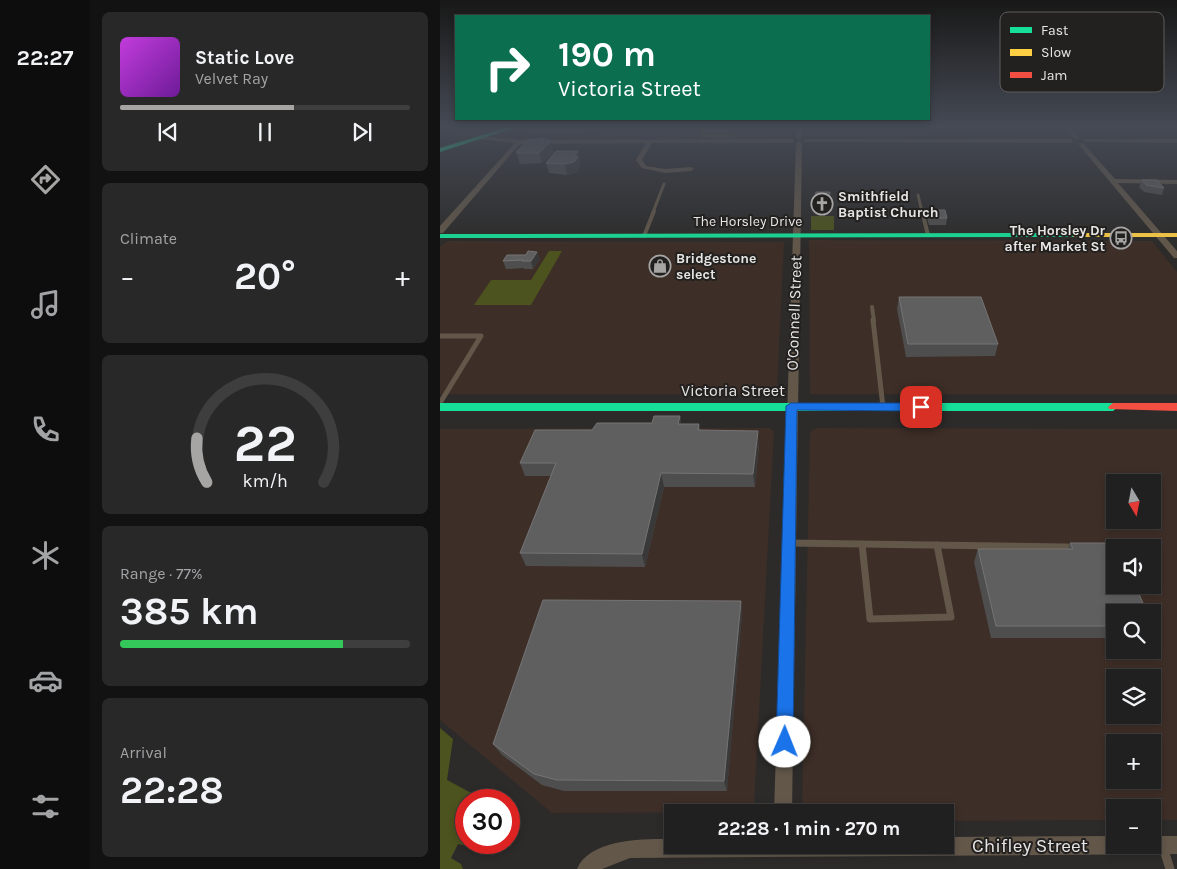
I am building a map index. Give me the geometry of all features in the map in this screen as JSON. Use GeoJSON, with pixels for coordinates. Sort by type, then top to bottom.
{"type":"FeatureCollection","features":[{"type":"Feature","properties":{"kind":"main road","name":"The Horsley Drive"},"geometry":{"type":"LineString","coordinates":[[440,236],[1177,235]]}},
{"type":"Feature","properties":{"kind":"main road","name":"Victoria Street"},"geometry":{"type":"LineString","coordinates":[[440,407],[1177,416]]}},
{"type":"Feature","properties":{"kind":"main road","name":"Victoria Street"},"geometry":{"type":"LineString","coordinates":[[440,416],[791,412],[882,407],[1177,407]]}},
{"type":"Feature","properties":{"kind":"street"},"geometry":{"type":"LineString","coordinates":[[440,232],[497,167]]}},
{"type":"Feature","properties":{"kind":"street"},"geometry":{"type":"LineString","coordinates":[[643,167],[665,171],[690,169]]}},
{"type":"Feature","properties":{"kind":"street","name":"O'Connell Street"},"geometry":{"type":"LineString","coordinates":[[783,804],[791,412],[798,167]]}},
{"type":"Feature","properties":{"kind":"street"},"geometry":{"type":"LineString","coordinates":[[1101,167],[1177,256]]}},
{"type":"Feature","properties":{"kind":"street"},"geometry":{"type":"LineString","coordinates":[[1114,181],[1177,182]]}},
{"type":"Feature","properties":{"kind":"street","name":"Chifley Street"},"geometry":{"type":"LineString","coordinates":[[954,846],[1106,845]]}},
{"type":"Feature","properties":{"kind":"street","name":"Chifley Street"},"geometry":{"type":"LineString","coordinates":[[587,869],[599,860],[630,848],[664,848]]}},
{"type":"Feature","properties":{"kind":"lane"},"geometry":{"type":"LineString","coordinates":[[644,236],[664,184]]}},
{"type":"Feature","properties":{"kind":"lane"},"geometry":{"type":"LineString","coordinates":[[918,195],[928,235]]}},
{"type":"Feature","properties":{"kind":"lane"},"geometry":{"type":"LineString","coordinates":[[872,307],[882,407]]}},
{"type":"Feature","properties":{"kind":"lane"},"geometry":{"type":"LineString","coordinates":[[440,336],[481,336],[440,403]]}},
{"type":"Feature","properties":{"kind":"lane"},"geometry":{"type":"LineString","coordinates":[[788,543],[1067,547]]}},
{"type":"Feature","properties":{"kind":"lane"},"geometry":{"type":"LineString","coordinates":[[862,544],[870,619],[951,617],[937,545]]}},
{"type":"Feature","properties":{"kind":"lane"},"geometry":{"type":"LineString","coordinates":[[1161,847],[1170,869]]}},
{"type":"Feature","properties":{"kind":"shaded area"},"geometry":{"type":"Polygon","coordinates":[[[809,240],[1152,241],[1177,272],[1177,394],[810,394],[809,240]]]}},
{"type":"Feature","properties":{"kind":"shaded area"},"geometry":{"type":"Polygon","coordinates":[[[448,241],[784,242],[777,391],[773,394],[440,394],[440,246],[448,241]]]}},
{"type":"Feature","properties":{"kind":"shaded area"},"geometry":{"type":"Polygon","coordinates":[[[769,428],[774,431],[754,804],[664,804],[664,812],[552,813],[440,720],[440,429],[769,428]]]}},
{"type":"Feature","properties":{"kind":"shaded area"},"geometry":{"type":"Polygon","coordinates":[[[816,428],[1177,429],[1177,820],[1161,820],[1161,799],[1106,799],[1106,820],[954,821],[954,804],[802,804],[810,432],[816,428]]]}},
{"type":"Feature","properties":{"kind":"green space"},"geometry":{"type":"Polygon","coordinates":[[[811,216],[834,216],[834,230],[811,230],[811,216]]]}},
{"type":"Feature","properties":{"kind":"green space"},"geometry":{"type":"Polygon","coordinates":[[[549,251],[562,251],[531,305],[474,305],[491,280],[531,280],[549,251]]]}},
{"type":"Feature","properties":{"kind":"green space"},"geometry":{"type":"Polygon","coordinates":[[[440,728],[453,739],[447,780],[464,789],[455,789],[455,850],[451,858],[461,864],[463,869],[440,869],[440,728]]]}},
{"type":"Feature","properties":{"kind":"building"},"geometry":{"type":"Polygon","coordinates":[[[1142,180],[1157,180],[1164,188],[1146,185],[1142,180]]]}},
{"type":"Feature","properties":{"kind":"building"},"geometry":{"type":"Polygon","coordinates":[[[816,192],[830,192],[828,207],[818,207],[818,201],[814,200],[816,192]]]}},
{"type":"Feature","properties":{"kind":"building"},"geometry":{"type":"Polygon","coordinates":[[[928,210],[945,210],[947,218],[930,218],[928,210]]]}},
{"type":"Feature","properties":{"kind":"building"},"geometry":{"type":"Polygon","coordinates":[[[528,251],[537,252],[531,261],[503,261],[507,255],[526,255],[528,251]]]}},
{"type":"Feature","properties":{"kind":"building"},"geometry":{"type":"Polygon","coordinates":[[[899,297],[981,297],[998,344],[908,344],[899,297]]]}},
{"type":"Feature","properties":{"kind":"building"},"geometry":{"type":"Polygon","coordinates":[[[654,416],[680,416],[678,424],[699,424],[698,430],[758,431],[753,474],[661,473],[642,554],[520,553],[556,463],[520,463],[535,430],[592,430],[597,423],[652,423],[654,416]]]}},
{"type":"Feature","properties":{"kind":"building"},"geometry":{"type":"Polygon","coordinates":[[[1070,543],[1106,543],[1106,594],[1139,594],[1143,604],[1106,604],[1106,626],[996,626],[978,549],[1073,549],[1070,543]]]}},
{"type":"Feature","properties":{"kind":"building"},"geometry":{"type":"Polygon","coordinates":[[[543,600],[741,601],[724,781],[557,780],[534,774],[493,744],[543,600]]]}},
{"type":"Feature","properties":{"kind":"traffic: fast"},"geometry":{"type":"LineString","coordinates":[[440,236],[1076,235]]}},
{"type":"Feature","properties":{"kind":"traffic: fast"},"geometry":{"type":"LineString","coordinates":[[440,407],[1113,407]]}},
{"type":"Feature","properties":{"kind":"traffic: slow"},"geometry":{"type":"LineString","coordinates":[[1076,235],[1177,235]]}},
{"type":"Feature","properties":{"kind":"traffic: jam"},"geometry":{"type":"LineString","coordinates":[[1113,407],[1177,407]]}},
{"type":"Feature","properties":{"kind":"place","name":"Smithfield Baptist Church"},"geometry":{"type":"Point","coordinates":[822,204]}},
{"type":"Feature","properties":{"kind":"place","name":"The Horsley Dr after Market St"},"geometry":{"type":"Point","coordinates":[1121,238]}},
{"type":"Feature","properties":{"kind":"place","name":"Bridgestone select"},"geometry":{"type":"Point","coordinates":[660,266]}},
{"type":"Feature","properties":{"kind":"route"},"geometry":{"type":"LineString","coordinates":[[785,742],[791,406],[921,407]]}}]}
